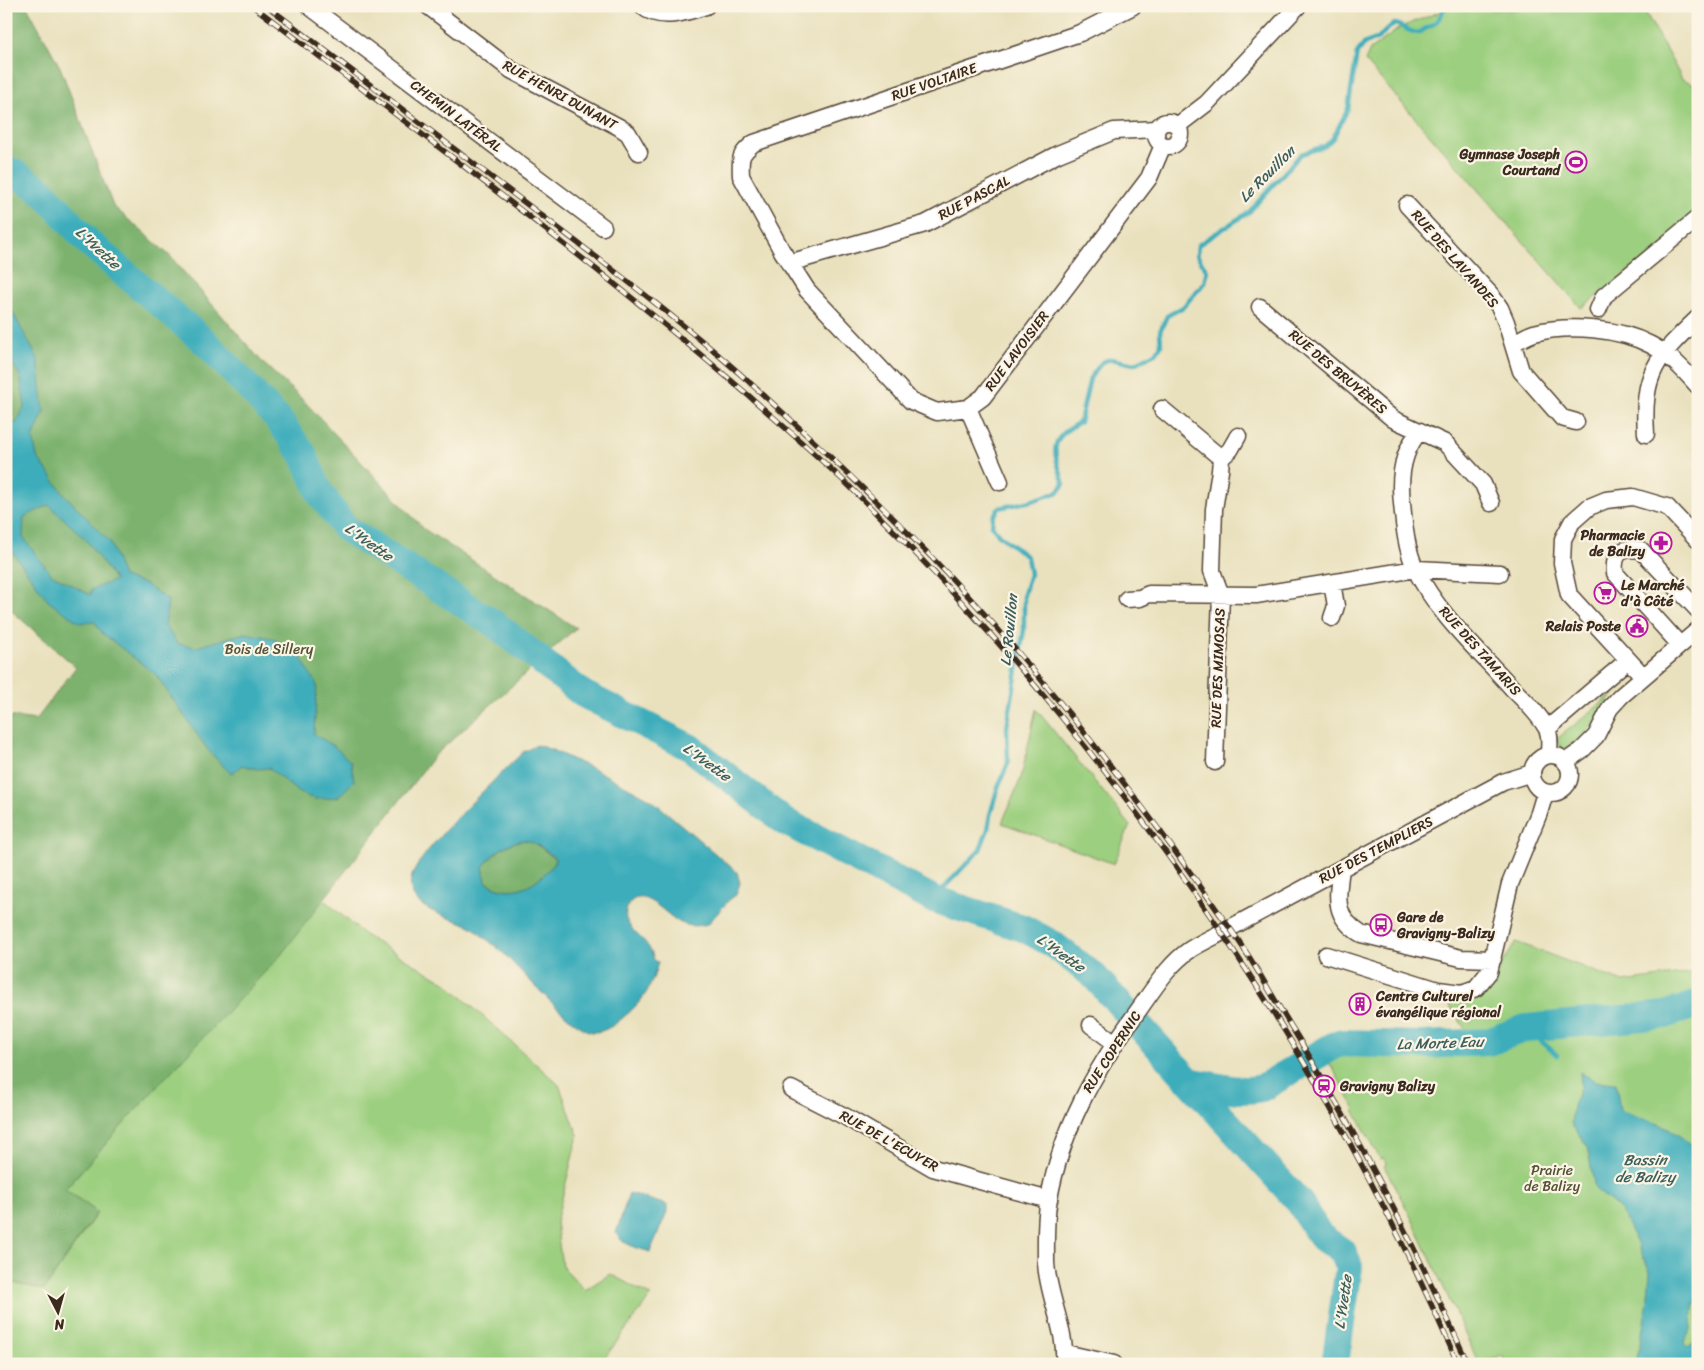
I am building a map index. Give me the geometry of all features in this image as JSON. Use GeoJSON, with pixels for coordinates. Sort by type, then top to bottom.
{"type":"FeatureCollection","features":[{"type":"Feature","properties":{"kind":"street","name":"CHEMIN LATÉRAL"},"geometry":{"type":"LineString","coordinates":[[309,6],[603,227]]}},
{"type":"Feature","properties":{"kind":"street","name":"RUE HENRI DUNANT"},"geometry":{"type":"LineString","coordinates":[[428,6],[511,70],[619,126],[628,134],[640,152]]}},
{"type":"Feature","properties":{"kind":"street"},"geometry":{"type":"LineString","coordinates":[[642,6],[648,11],[672,15],[706,6]]}},
{"type":"Feature","properties":{"kind":"street","name":"RUE VOLTAIRE"},"geometry":{"type":"LineString","coordinates":[[789,263],[741,176],[740,162],[744,151],[754,142],[1080,34],[1133,6]]}},
{"type":"Feature","properties":{"kind":"street"},"geometry":{"type":"LineString","coordinates":[[1177,126],[1207,103],[1298,6]]}},
{"type":"Feature","properties":{"kind":"street"},"geometry":{"type":"LineString","coordinates":[[1167,122],[1174,123],[1177,126],[1180,135],[1178,141],[1172,146],[1163,145],[1158,140],[1156,130],[1159,126],[1167,122]]}},
{"type":"Feature","properties":{"kind":"street","name":"RUE PASCAL"},"geometry":{"type":"LineString","coordinates":[[789,263],[925,224],[1058,154],[1114,131],[1156,130]]}},
{"type":"Feature","properties":{"kind":"street","name":"RUE LAVOISIER"},"geometry":{"type":"LineString","coordinates":[[968,408],[983,397],[1149,178],[1163,145]]}},
{"type":"Feature","properties":{"kind":"street","name":"RUE DES LAVANDES"},"geometry":{"type":"LineString","coordinates":[[1407,205],[1491,295],[1500,308],[1513,343],[1520,371],[1562,418],[1576,422]]}},
{"type":"Feature","properties":{"kind":"street"},"geometry":{"type":"LineString","coordinates":[[1598,310],[1604,296],[1698,218]]}},
{"type":"Feature","properties":{"kind":"street"},"geometry":{"type":"LineString","coordinates":[[789,263],[807,290],[910,401],[937,412],[968,408],[1000,482]]}},
{"type":"Feature","properties":{"kind":"street","name":"RUE DES BRUYÈRES"},"geometry":{"type":"LineString","coordinates":[[1260,307],[1393,419],[1445,443],[1483,484],[1491,503]]}},
{"type":"Feature","properties":{"kind":"street"},"geometry":{"type":"LineString","coordinates":[[1646,434],[1645,418],[1648,381],[1651,374],[1664,353],[1698,318]]}},
{"type":"Feature","properties":{"kind":"street"},"geometry":{"type":"LineString","coordinates":[[1513,343],[1532,333],[1553,329],[1576,328],[1619,334],[1639,340],[1664,353],[1679,365],[1698,386]]}},
{"type":"Feature","properties":{"kind":"street"},"geometry":{"type":"LineString","coordinates":[[1162,408],[1221,458],[1230,450],[1238,436]]}},
{"type":"Feature","properties":{"kind":"street","name":"RUE DES TAMARIS"},"geometry":{"type":"LineString","coordinates":[[1420,431],[1411,442],[1406,456],[1401,496],[1409,551],[1416,569],[1450,620],[1531,708],[1547,729]]}},
{"type":"Feature","properties":{"kind":"street","name":"RUE DES MIMOSAS"},"geometry":{"type":"LineString","coordinates":[[1215,762],[1221,596],[1212,571],[1214,509],[1221,458]]}},
{"type":"Feature","properties":{"kind":"street"},"geometry":{"type":"LineString","coordinates":[[1643,676],[1569,595],[1562,563],[1563,539],[1572,522],[1588,507],[1606,500],[1634,497],[1667,507],[1698,540]]}},
{"type":"Feature","properties":{"kind":"street"},"geometry":{"type":"LineString","coordinates":[[1680,645],[1615,573],[1614,562],[1619,553],[1629,548],[1641,550],[1698,610]]}},
{"type":"Feature","properties":{"kind":"street"},"geometry":{"type":"LineString","coordinates":[[1128,599],[1140,598],[1149,594],[1256,595],[1416,569],[1500,573]]}},
{"type":"Feature","properties":{"kind":"street"},"geometry":{"type":"LineString","coordinates":[[1332,583],[1336,606],[1332,618]]}},
{"type":"Feature","properties":{"kind":"street"},"geometry":{"type":"LineString","coordinates":[[1566,762],[1596,736],[1610,708],[1621,696],[1698,630]]}},
{"type":"Feature","properties":{"kind":"street"},"geometry":{"type":"LineString","coordinates":[[1549,755],[1550,739],[1547,729],[1628,660]]}},
{"type":"Feature","properties":{"kind":"street"},"geometry":{"type":"LineString","coordinates":[[1549,755],[1558,757],[1566,762],[1569,780],[1563,788],[1555,793],[1545,792],[1538,788],[1533,781],[1532,773],[1534,764],[1540,758],[1549,755]]}},
{"type":"Feature","properties":{"kind":"street","name":"RUE DES TEMPLIERS"},"geometry":{"type":"LineString","coordinates":[[1222,932],[1503,782],[1532,773]]}},
{"type":"Feature","properties":{"kind":"street"},"geometry":{"type":"LineString","coordinates":[[1326,955],[1451,993],[1470,991],[1476,988],[1489,972],[1510,884],[1539,813],[1545,792]]}},
{"type":"Feature","properties":{"kind":"street"},"geometry":{"type":"LineString","coordinates":[[1341,869],[1337,900],[1350,928],[1361,934],[1461,958],[1493,959]]}},
{"type":"Feature","properties":{"kind":"street","name":"RUE COPERNIC"},"geometry":{"type":"LineString","coordinates":[[1114,1364],[1065,1358],[1046,1266],[1048,1200],[1065,1138],[1079,1104],[1102,1062],[1145,1001],[1178,959],[1192,948],[1222,932]]}},
{"type":"Feature","properties":{"kind":"street"},"geometry":{"type":"LineString","coordinates":[[1091,1025],[1117,1040]]}},
{"type":"Feature","properties":{"kind":"street","name":"RUE DE L'ECUYER"},"geometry":{"type":"LineString","coordinates":[[791,1089],[846,1117],[933,1168],[1048,1200]]}},
{"type":"Feature","properties":{"kind":"green space","name":"Bois de Sillery"},"geometry":{"type":"Polygon","coordinates":[[[6,6],[27,6],[60,67],[113,206],[170,256],[263,363],[302,399],[424,529],[576,628],[434,756],[280,956],[163,1080],[65,1189],[97,1212],[44,1290],[6,1281],[6,716],[36,720],[76,667],[6,606],[6,6]]]}},
{"type":"Feature","properties":{"kind":"green space","name":"Gymnase Joseph Courtand"},"geometry":{"type":"Polygon","coordinates":[[[1522,6],[1642,6],[1682,79],[1698,86],[1698,218],[1581,308],[1365,61],[1370,50],[1401,27],[1452,7],[1514,10],[1522,6]]]}},
{"type":"Feature","properties":{"kind":"green space"},"geometry":{"type":"Polygon","coordinates":[[[1614,693],[1598,717],[1579,740],[1564,749],[1560,746],[1556,739],[1614,693]]]}},
{"type":"Feature","properties":{"kind":"green space"},"geometry":{"type":"Polygon","coordinates":[[[1036,709],[1130,825],[1114,864],[1002,823],[1021,778],[1036,709]]]}},
{"type":"Feature","properties":{"kind":"green space"},"geometry":{"type":"Polygon","coordinates":[[[525,840],[534,842],[555,859],[555,863],[548,871],[532,883],[516,889],[506,890],[486,882],[483,867],[487,862],[496,853],[512,843],[525,840]]]}},
{"type":"Feature","properties":{"kind":"green space"},"geometry":{"type":"Polygon","coordinates":[[[323,899],[366,936],[445,982],[559,1085],[578,1135],[556,1222],[562,1266],[585,1290],[610,1274],[651,1296],[600,1364],[6,1364],[6,1281],[44,1290],[97,1213],[65,1189],[323,899]]]}},
{"type":"Feature","properties":{"kind":"green space","name":"Prairie de Balizy"},"geometry":{"type":"Polygon","coordinates":[[[1516,942],[1623,982],[1698,972],[1698,1364],[1506,1364],[1503,1357],[1500,1356],[1479,1364],[1412,1219],[1384,1166],[1386,1164],[1384,1158],[1380,1159],[1355,1109],[1325,1058],[1341,1050],[1440,1053],[1480,1051],[1449,1005],[1492,980],[1516,942]]]}},
{"type":"Feature","properties":{"kind":"water"},"geometry":{"type":"Polygon","coordinates":[[[6,300],[38,359],[44,412],[33,438],[37,457],[65,495],[110,542],[123,577],[145,584],[168,600],[165,626],[178,644],[196,647],[245,633],[273,638],[299,655],[317,685],[314,734],[335,747],[351,762],[354,781],[338,797],[315,799],[299,793],[269,768],[257,769],[242,765],[231,774],[208,750],[156,675],[102,633],[94,621],[80,623],[49,602],[6,543],[6,421],[16,423],[25,406],[20,376],[6,354],[6,300]],[[49,505],[24,517],[23,537],[51,574],[91,595],[91,590],[115,580],[86,540],[49,505]]]}},
{"type":"Feature","properties":{"kind":"water"},"geometry":{"type":"Polygon","coordinates":[[[537,745],[552,750],[598,771],[652,800],[737,872],[740,883],[736,895],[729,900],[708,924],[694,926],[684,924],[675,920],[646,899],[632,900],[627,907],[626,919],[650,949],[654,960],[658,962],[653,978],[643,998],[619,1021],[602,1031],[592,1032],[583,1029],[572,1021],[500,950],[475,929],[422,905],[415,898],[411,890],[411,879],[416,867],[427,851],[460,814],[523,752],[537,745]],[[529,841],[512,843],[491,857],[483,867],[486,882],[506,890],[515,889],[532,883],[548,871],[555,863],[555,858],[541,847],[529,841]]]}},
{"type":"Feature","properties":{"kind":"water","name":"Bassin de Balizy"},"geometry":{"type":"Polygon","coordinates":[[[1580,1072],[1595,1081],[1616,1083],[1620,1110],[1667,1127],[1698,1149],[1698,1301],[1696,1301],[1693,1314],[1692,1328],[1684,1343],[1688,1347],[1698,1339],[1698,1364],[1638,1364],[1637,1358],[1647,1307],[1650,1271],[1620,1209],[1595,1189],[1587,1146],[1571,1124],[1573,1106],[1581,1086],[1580,1072]]]}},
{"type":"Feature","properties":{"kind":"water"},"geometry":{"type":"Polygon","coordinates":[[[629,1193],[667,1205],[667,1212],[650,1252],[626,1243],[616,1233],[629,1193]]]}},
{"type":"Feature","properties":{"kind":"waterway","name":"Le Rouillon"},"geometry":{"type":"LineString","coordinates":[[933,899],[980,850],[988,829],[997,790],[1008,763],[1007,727],[1024,630],[1024,594],[1030,574],[1027,557],[999,535],[992,526],[993,517],[999,508],[1031,501],[1058,492],[1064,484],[1056,455],[1057,441],[1069,429],[1080,422],[1090,378],[1102,362],[1111,359],[1134,364],[1156,353],[1161,345],[1160,331],[1167,316],[1183,307],[1205,282],[1207,271],[1197,255],[1198,245],[1249,212],[1301,154],[1325,146],[1333,138],[1348,109],[1357,53],[1365,43],[1379,38],[1387,29],[1395,24],[1418,33],[1438,20],[1444,6]]}},
{"type":"Feature","properties":{"kind":"waterway","name":"L'Yvette"},"geometry":{"type":"LineString","coordinates":[[6,169],[42,191],[88,242],[206,343],[277,418],[303,454],[320,493],[345,528],[496,625],[583,694],[691,748],[784,821],[933,899],[1023,928],[1051,943],[1094,976],[1300,1203],[1320,1236],[1343,1252],[1349,1267],[1335,1364]]}},
{"type":"Feature","properties":{"kind":"waterway","name":"La Morte Eau"},"geometry":{"type":"LineString","coordinates":[[1189,1081],[1226,1088],[1253,1090],[1262,1088],[1333,1046],[1342,1043],[1421,1045],[1488,1042],[1526,1028],[1665,1015],[1698,1004]]}},
{"type":"Feature","properties":{"kind":"waterway"},"geometry":{"type":"LineString","coordinates":[[1526,1028],[1557,1055]]}},
{"type":"Feature","properties":{"kind":"railway"},"geometry":{"type":"LineString","coordinates":[[253,6],[480,178],[629,295],[774,417],[844,481],[903,540],[985,628],[1063,719],[1122,794],[1232,948],[1283,1028],[1331,1109],[1419,1277],[1458,1364]]}},
{"type":"Feature","properties":{"kind":"railway"},"geometry":{"type":"LineString","coordinates":[[267,6],[610,267],[721,357],[849,475],[979,607],[1067,711],[1123,782],[1177,854],[1243,948],[1334,1098],[1382,1185],[1468,1364]]}},
{"type":"Feature","properties":{"kind":"place","name":"Gymnase Joseph Courtand"},"geometry":{"type":"Point","coordinates":[1576,162]}},
{"type":"Feature","properties":{"kind":"place","name":"Pharmacie de Balizy"},"geometry":{"type":"Point","coordinates":[1661,543]}},
{"type":"Feature","properties":{"kind":"place","name":"Le Marché d'à Côté"},"geometry":{"type":"Point","coordinates":[1605,593]}},
{"type":"Feature","properties":{"kind":"place","name":"Relais Poste"},"geometry":{"type":"Point","coordinates":[1637,626]}},
{"type":"Feature","properties":{"kind":"place","name":"Gare de Gravigny-Balizy"},"geometry":{"type":"Point","coordinates":[1381,925]}},
{"type":"Feature","properties":{"kind":"place","name":"Centre Culturel évangélique régional"},"geometry":{"type":"Point","coordinates":[1360,1004]}},
{"type":"Feature","properties":{"kind":"place","name":"Gravigny Balizy"},"geometry":{"type":"Point","coordinates":[1324,1086]}}]}
